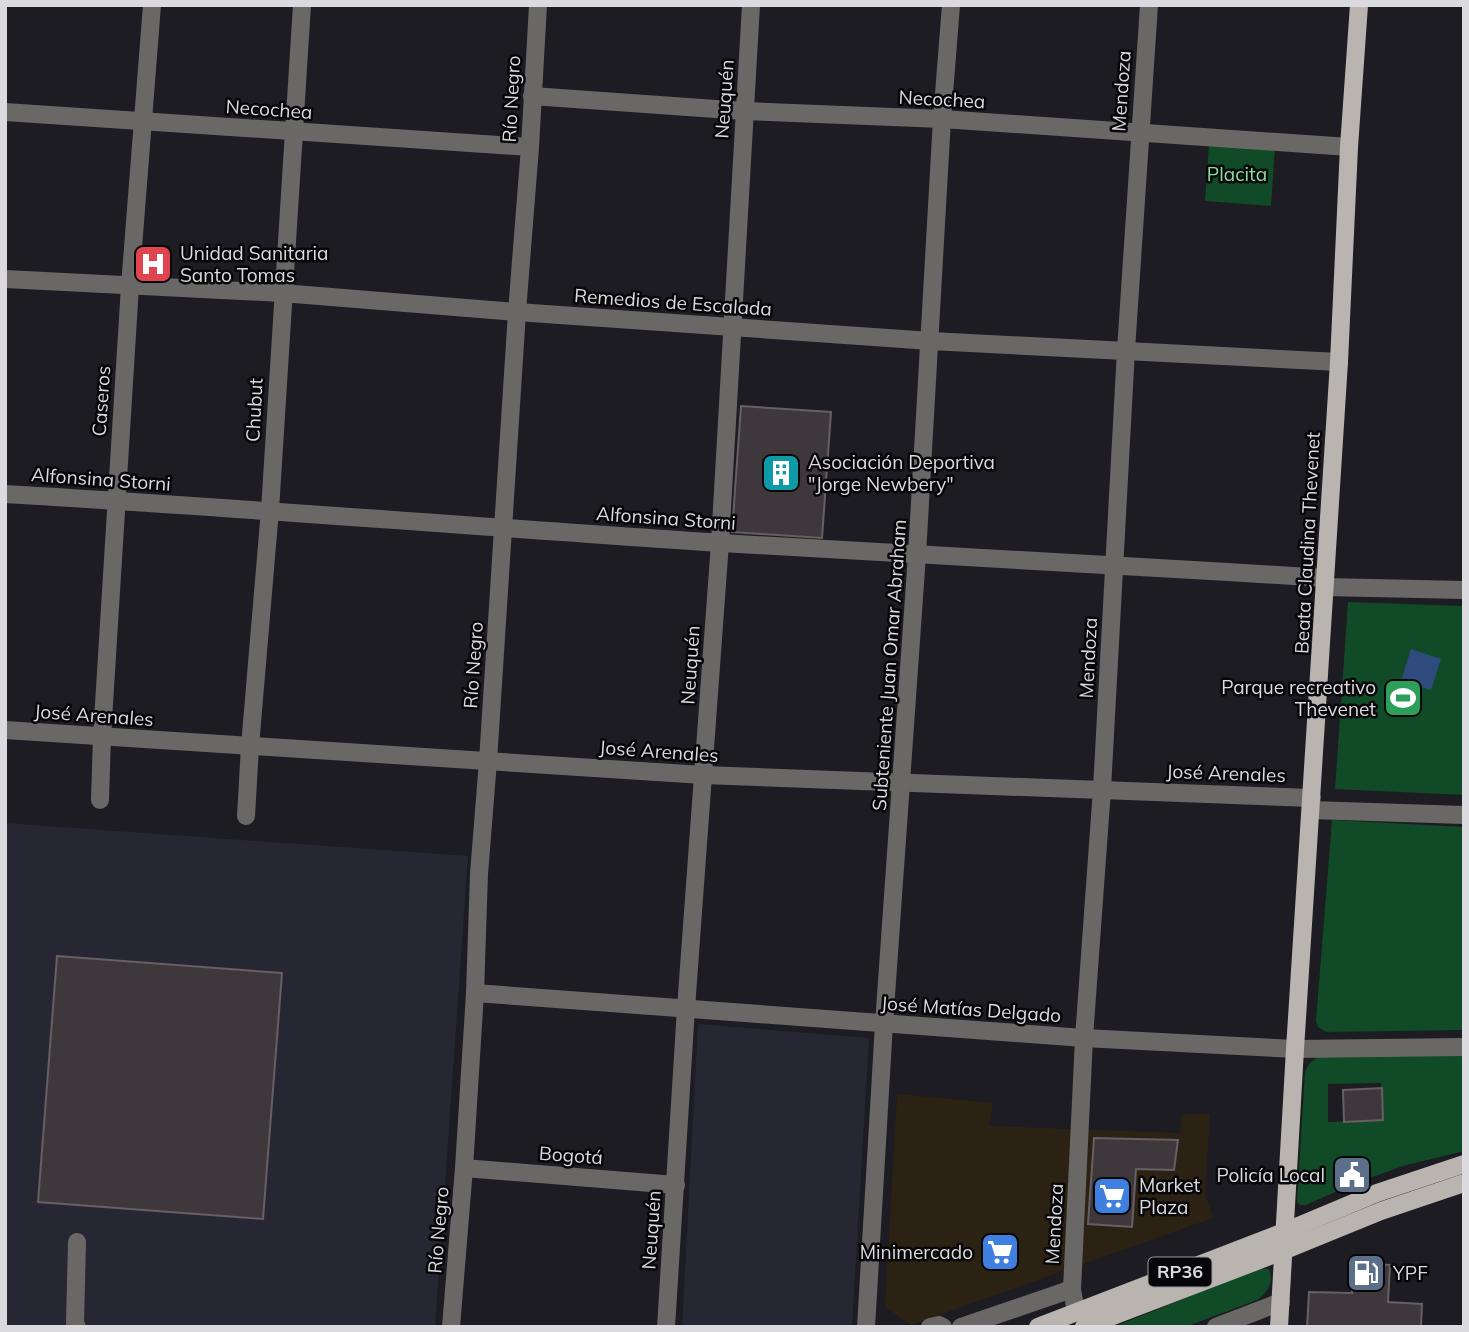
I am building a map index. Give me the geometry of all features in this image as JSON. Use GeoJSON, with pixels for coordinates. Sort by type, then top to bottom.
{"type":"FeatureCollection","features":[{"type":"Feature","properties":{"kind":"main road","name":"Beata Claudina Thevenet"},"geometry":{"type":"LineString","coordinates":[[1279,1327],[1359,5]]}},
{"type":"Feature","properties":{"kind":"main road","name":"RP36"},"geometry":{"type":"LineString","coordinates":[[1080,1319],[1364,1198],[1464,1164]]}},
{"type":"Feature","properties":{"kind":"main road","name":"RP36"},"geometry":{"type":"LineString","coordinates":[[1038,1327],[1080,1319],[1283,1251],[1381,1211],[1464,1183]]}},
{"type":"Feature","properties":{"kind":"street","name":"Caseros"},"geometry":{"type":"LineString","coordinates":[[100,800],[116,500],[152,5]]}},
{"type":"Feature","properties":{"kind":"street","name":"Chubut"},"geometry":{"type":"LineString","coordinates":[[246,816],[270,510],[302,5]]}},
{"type":"Feature","properties":{"kind":"street","name":"Río Negro"},"geometry":{"type":"LineString","coordinates":[[451,1327],[464,1168],[480,874],[538,5]]}},
{"type":"Feature","properties":{"kind":"street","name":"Neuquén"},"geometry":{"type":"LineString","coordinates":[[666,1327],[720,542],[751,5]]}},
{"type":"Feature","properties":{"kind":"street","name":"Subteniente Juan Omar Abraham"},"geometry":{"type":"LineString","coordinates":[[866,1327],[884,1024],[918,555],[942,119],[951,5]]}},
{"type":"Feature","properties":{"kind":"street","name":"Mendoza"},"geometry":{"type":"LineString","coordinates":[[1080,1319],[1072,1289],[1084,1038],[1102,789],[1126,350],[1149,5]]}},
{"type":"Feature","properties":{"kind":"street","name":"Necochea"},"geometry":{"type":"LineString","coordinates":[[532,96],[744,111],[942,119],[1349,148]]}},
{"type":"Feature","properties":{"kind":"street","name":"Necochea"},"geometry":{"type":"LineString","coordinates":[[5,112],[530,146]]}},
{"type":"Feature","properties":{"kind":"street","name":"Remedios de Escalada"},"geometry":{"type":"LineString","coordinates":[[5,279],[282,293],[931,341],[1339,362]]}},
{"type":"Feature","properties":{"kind":"street","name":"Alfonsina Storni"},"geometry":{"type":"LineString","coordinates":[[5,494],[918,555],[1114,565],[1325,583],[1464,590]]}},
{"type":"Feature","properties":{"kind":"street","name":"José Arenales"},"geometry":{"type":"LineString","coordinates":[[5,730],[703,775],[1102,789],[1464,815]]}},
{"type":"Feature","properties":{"kind":"street","name":"José Matías Delgado"},"geometry":{"type":"LineString","coordinates":[[475,993],[1084,1038],[1295,1049],[1464,1046]]}},
{"type":"Feature","properties":{"kind":"street","name":"Bogotá"},"geometry":{"type":"LineString","coordinates":[[464,1168],[676,1185]]}},
{"type":"Feature","properties":{"kind":"street"},"geometry":{"type":"LineString","coordinates":[[77,1242],[77,1327]]}},
{"type":"Feature","properties":{"kind":"street"},"geometry":{"type":"LineString","coordinates":[[961,1327],[1072,1289]]}},
{"type":"Feature","properties":{"kind":"street"},"geometry":{"type":"LineString","coordinates":[[1216,1327],[1281,1302]]}},
{"type":"Feature","properties":{"kind":"street"},"geometry":{"type":"LineString","coordinates":[[930,1327],[943,1327]]}},
{"type":"Feature","properties":{"kind":"shaded area"},"geometry":{"type":"Polygon","coordinates":[[[5,823],[468,856],[435,1327],[5,1327],[5,823]]]}},
{"type":"Feature","properties":{"kind":"shaded area"},"geometry":{"type":"Polygon","coordinates":[[[698,1024],[869,1038],[852,1327],[682,1327],[698,1024]]]}},
{"type":"Feature","properties":{"kind":"shaded area"},"geometry":{"type":"Polygon","coordinates":[[[897,1094],[993,1103],[989,1126],[1180,1133],[1182,1114],[1210,1114],[1205,1194],[1213,1218],[911,1325],[885,1307],[897,1094]]]}},
{"type":"Feature","properties":{"kind":"green space","name":"Placita"},"geometry":{"type":"Polygon","coordinates":[[[1209,144],[1275,146],[1271,206],[1205,201],[1209,144]]]}},
{"type":"Feature","properties":{"kind":"green space","name":"Parque recreativo Thevenet"},"geometry":{"type":"Polygon","coordinates":[[[1348,602],[1464,606],[1464,795],[1335,789],[1348,602]]]}},
{"type":"Feature","properties":{"kind":"green space"},"geometry":{"type":"Polygon","coordinates":[[[1332,820],[1464,827],[1464,1030],[1326,1032],[1318,1027],[1316,1021],[1332,820]]]}},
{"type":"Feature","properties":{"kind":"green space"},"geometry":{"type":"Polygon","coordinates":[[[1464,1054],[1464,1151],[1403,1166],[1306,1205],[1300,1205],[1297,1202],[1305,1072],[1310,1063],[1318,1057],[1464,1054]],[[1381,1083],[1328,1084],[1328,1122],[1383,1120],[1381,1083]]]}},
{"type":"Feature","properties":{"kind":"green space"},"geometry":{"type":"Polygon","coordinates":[[[1259,1268],[1269,1269],[1271,1278],[1267,1291],[1257,1300],[1185,1327],[1114,1327],[1259,1268]]]}},
{"type":"Feature","properties":{"kind":"water"},"geometry":{"type":"Polygon","coordinates":[[[1411,649],[1441,659],[1431,690],[1401,681],[1411,649]]]}},
{"type":"Feature","properties":{"kind":"building","name":"Asociación Deportiva \"Jorge Newbery\""},"geometry":{"type":"Polygon","coordinates":[[[741,406],[831,412],[822,538],[732,532],[741,406]]]}},
{"type":"Feature","properties":{"kind":"building"},"geometry":{"type":"Polygon","coordinates":[[[57,956],[282,973],[263,1219],[38,1202],[57,956]]]}},
{"type":"Feature","properties":{"kind":"building"},"geometry":{"type":"Polygon","coordinates":[[[1382,1088],[1383,1120],[1344,1122],[1343,1090],[1382,1088]]]}},
{"type":"Feature","properties":{"kind":"building"},"geometry":{"type":"Polygon","coordinates":[[[1094,1138],[1178,1140],[1174,1170],[1136,1169],[1132,1227],[1088,1224],[1094,1138]]]}},
{"type":"Feature","properties":{"kind":"building"},"geometry":{"type":"Polygon","coordinates":[[[1354,1263],[1390,1265],[1388,1302],[1422,1304],[1421,1327],[1307,1327],[1309,1292],[1352,1293],[1354,1263]]]}},
{"type":"Feature","properties":{"kind":"place","name":"Unidad Sanitaria Santo Tomas"},"geometry":{"type":"Point","coordinates":[153,264]}},
{"type":"Feature","properties":{"kind":"place","name":"Asociación Deportiva \"Jorge Newbery\""},"geometry":{"type":"Point","coordinates":[781,473]}},
{"type":"Feature","properties":{"kind":"place","name":"Parque recreativo Thevenet"},"geometry":{"type":"Point","coordinates":[1403,698]}},
{"type":"Feature","properties":{"kind":"place","name":"Policía Local"},"geometry":{"type":"Point","coordinates":[1352,1175]}},
{"type":"Feature","properties":{"kind":"place","name":"Market Plaza"},"geometry":{"type":"Point","coordinates":[1112,1196]}},
{"type":"Feature","properties":{"kind":"place","name":"Minimercado"},"geometry":{"type":"Point","coordinates":[1000,1252]}},
{"type":"Feature","properties":{"kind":"place","name":"YPF"},"geometry":{"type":"Point","coordinates":[1366,1273]}}]}
